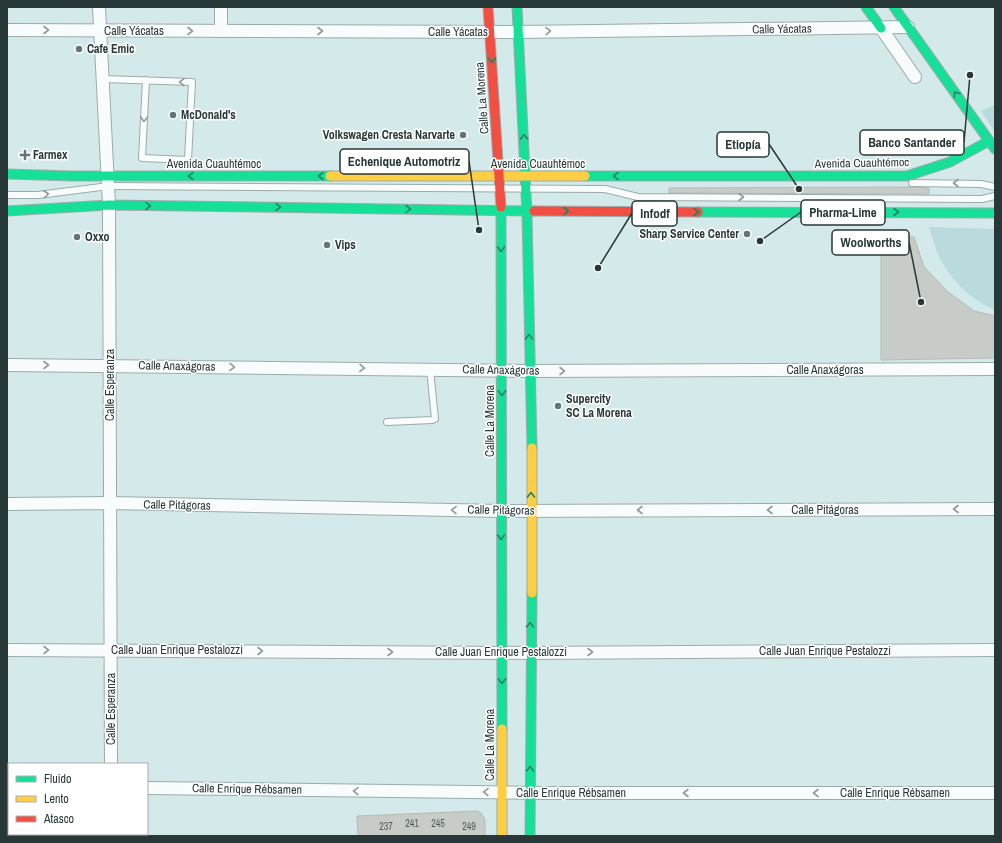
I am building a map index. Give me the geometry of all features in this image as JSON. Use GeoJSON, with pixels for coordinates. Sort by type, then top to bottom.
{"type":"FeatureCollection","features":[{"type":"Feature","properties":{"kind":"main road","name":"Calle La Morena"},"geometry":{"type":"LineString","coordinates":[[488,7],[501,210],[502,836]]}},
{"type":"Feature","properties":{"kind":"main road"},"geometry":{"type":"LineString","coordinates":[[517,7],[526,176],[530,371],[530,836]]}},
{"type":"Feature","properties":{"kind":"main road"},"geometry":{"type":"LineString","coordinates":[[866,7],[881,28]]}},
{"type":"Feature","properties":{"kind":"main road"},"geometry":{"type":"LineString","coordinates":[[894,7],[992,145]]}},
{"type":"Feature","properties":{"kind":"main road","name":"Avenida Cuauhtémoc"},"geometry":{"type":"LineString","coordinates":[[7,174],[109,181],[500,176],[907,176],[927,172],[992,145]]}},
{"type":"Feature","properties":{"kind":"main road"},"geometry":{"type":"LineString","coordinates":[[7,210],[110,205],[527,211],[995,213]]}},
{"type":"Feature","properties":{"kind":"street","name":"Calle Esperanza"},"geometry":{"type":"LineString","coordinates":[[99,7],[110,205],[111,763]]}},
{"type":"Feature","properties":{"kind":"street"},"geometry":{"type":"LineString","coordinates":[[221,7],[221,31]]}},
{"type":"Feature","properties":{"kind":"street","name":"Calle Yácatas"},"geometry":{"type":"LineString","coordinates":[[7,30],[519,32],[908,27]]}},
{"type":"Feature","properties":{"kind":"street"},"geometry":{"type":"LineString","coordinates":[[881,28],[915,77]]}},
{"type":"Feature","properties":{"kind":"street","name":"Calle Anaxágoras"},"geometry":{"type":"LineString","coordinates":[[7,365],[530,371],[995,369]]}},
{"type":"Feature","properties":{"kind":"street","name":"Calle Pitágoras"},"geometry":{"type":"LineString","coordinates":[[7,504],[110,504],[501,511],[995,509]]}},
{"type":"Feature","properties":{"kind":"street","name":"Calle Juan Enrique Pestalozzi"},"geometry":{"type":"LineString","coordinates":[[7,650],[110,649],[502,653],[995,650]]}},
{"type":"Feature","properties":{"kind":"street","name":"Calle Enrique Rébsamen"},"geometry":{"type":"LineString","coordinates":[[148,788],[530,793],[995,793]]}},
{"type":"Feature","properties":{"kind":"lane"},"geometry":{"type":"LineString","coordinates":[[104,79],[146,80],[192,82],[188,160],[142,158],[146,80]]}},
{"type":"Feature","properties":{"kind":"lane","name":"Avenida Cuauhtémoc"},"geometry":{"type":"LineString","coordinates":[[7,180],[500,189],[605,189],[618,186]]}},
{"type":"Feature","properties":{"kind":"lane","name":"Avenida Cuauhtémoc"},"geometry":{"type":"LineString","coordinates":[[7,195],[38,195],[109,181]]}},
{"type":"Feature","properties":{"kind":"lane","name":"Avenida Cuauhtémoc"},"geometry":{"type":"LineString","coordinates":[[632,183],[638,181],[973,184],[995,187]]}},
{"type":"Feature","properties":{"kind":"lane","name":"Avenida Cuauhtémoc"},"geometry":{"type":"LineString","coordinates":[[605,189],[638,197],[982,199],[995,196]]}},
{"type":"Feature","properties":{"kind":"lane"},"geometry":{"type":"LineString","coordinates":[[387,422],[432,420],[435,418],[430,369]]}},
{"type":"Feature","properties":{"kind":"shaded area"},"geometry":{"type":"Polygon","coordinates":[[[995,105],[995,132],[981,111],[995,105]]]}},
{"type":"Feature","properties":{"kind":"shaded area"},"geometry":{"type":"Polygon","coordinates":[[[929,227],[995,229],[995,310],[971,296],[951,276],[939,256],[929,227]]]}},
{"type":"Feature","properties":{"kind":"building"},"geometry":{"type":"Polygon","coordinates":[[[910,187],[929,188],[929,194],[669,193],[669,188],[910,187]]]}},
{"type":"Feature","properties":{"kind":"building"},"geometry":{"type":"Polygon","coordinates":[[[881,237],[914,237],[924,267],[948,292],[974,311],[995,316],[995,358],[881,360],[881,237]]]}},
{"type":"Feature","properties":{"kind":"building"},"geometry":{"type":"Polygon","coordinates":[[[477,811],[481,813],[485,819],[485,836],[358,836],[357,816],[477,811]]]}},
{"type":"Feature","properties":{"kind":"traffic: fast"},"geometry":{"type":"LineString","coordinates":[[517,7],[527,214],[532,448]]}},
{"type":"Feature","properties":{"kind":"traffic: fast"},"geometry":{"type":"LineString","coordinates":[[866,7],[881,28]]}},
{"type":"Feature","properties":{"kind":"traffic: fast"},"geometry":{"type":"LineString","coordinates":[[894,7],[995,149]]}},
{"type":"Feature","properties":{"kind":"traffic: fast"},"geometry":{"type":"LineString","coordinates":[[585,176],[907,176],[950,162],[989,141]]}},
{"type":"Feature","properties":{"kind":"traffic: fast"},"geometry":{"type":"LineString","coordinates":[[7,174],[72,176],[330,176]]}},
{"type":"Feature","properties":{"kind":"traffic: fast"},"geometry":{"type":"LineString","coordinates":[[7,211],[109,205],[534,211]]}},
{"type":"Feature","properties":{"kind":"traffic: fast"},"geometry":{"type":"LineString","coordinates":[[501,207],[502,729]]}},
{"type":"Feature","properties":{"kind":"traffic: fast"},"geometry":{"type":"LineString","coordinates":[[698,212],[995,213]]}},
{"type":"Feature","properties":{"kind":"traffic: fast"},"geometry":{"type":"LineString","coordinates":[[530,836],[532,593]]}},
{"type":"Feature","properties":{"kind":"traffic: slow"},"geometry":{"type":"LineString","coordinates":[[330,176],[585,176]]}},
{"type":"Feature","properties":{"kind":"traffic: slow"},"geometry":{"type":"LineString","coordinates":[[532,448],[532,593]]}},
{"type":"Feature","properties":{"kind":"traffic: slow"},"geometry":{"type":"LineString","coordinates":[[502,729],[502,836]]}},
{"type":"Feature","properties":{"kind":"traffic: jam"},"geometry":{"type":"LineString","coordinates":[[488,7],[501,207]]}},
{"type":"Feature","properties":{"kind":"traffic: jam"},"geometry":{"type":"LineString","coordinates":[[534,211],[698,212]]}},
{"type":"Feature","properties":{"kind":"place","name":"Cafe Emic"},"geometry":{"type":"Point","coordinates":[79,49]}},
{"type":"Feature","properties":{"kind":"place","name":"Banco Santander"},"geometry":{"type":"Point","coordinates":[970,75]}},
{"type":"Feature","properties":{"kind":"place","name":"McDonald's"},"geometry":{"type":"Point","coordinates":[173,115]}},
{"type":"Feature","properties":{"kind":"place","name":"Volkswagen Cresta Narvarte"},"geometry":{"type":"Point","coordinates":[463,135]}},
{"type":"Feature","properties":{"kind":"place","name":"Farmex"},"geometry":{"type":"Point","coordinates":[25,155]}},
{"type":"Feature","properties":{"kind":"place","name":"Etiopía"},"geometry":{"type":"Point","coordinates":[799,189]}},
{"type":"Feature","properties":{"kind":"place","name":"Echenique Automotriz"},"geometry":{"type":"Point","coordinates":[479,230]}},
{"type":"Feature","properties":{"kind":"place","name":"Sharp Service Center"},"geometry":{"type":"Point","coordinates":[747,234]}},
{"type":"Feature","properties":{"kind":"place","name":"Oxxo"},"geometry":{"type":"Point","coordinates":[77,237]}},
{"type":"Feature","properties":{"kind":"place","name":"Pharma-Lime"},"geometry":{"type":"Point","coordinates":[760,241]}},
{"type":"Feature","properties":{"kind":"place","name":"Vips"},"geometry":{"type":"Point","coordinates":[327,245]}},
{"type":"Feature","properties":{"kind":"place","name":"Infodf"},"geometry":{"type":"Point","coordinates":[598,268]}},
{"type":"Feature","properties":{"kind":"place","name":"Woolworths"},"geometry":{"type":"Point","coordinates":[921,302]}},
{"type":"Feature","properties":{"kind":"place","name":"Supercity SC La Morena"},"geometry":{"type":"Point","coordinates":[558,406]}}]}
